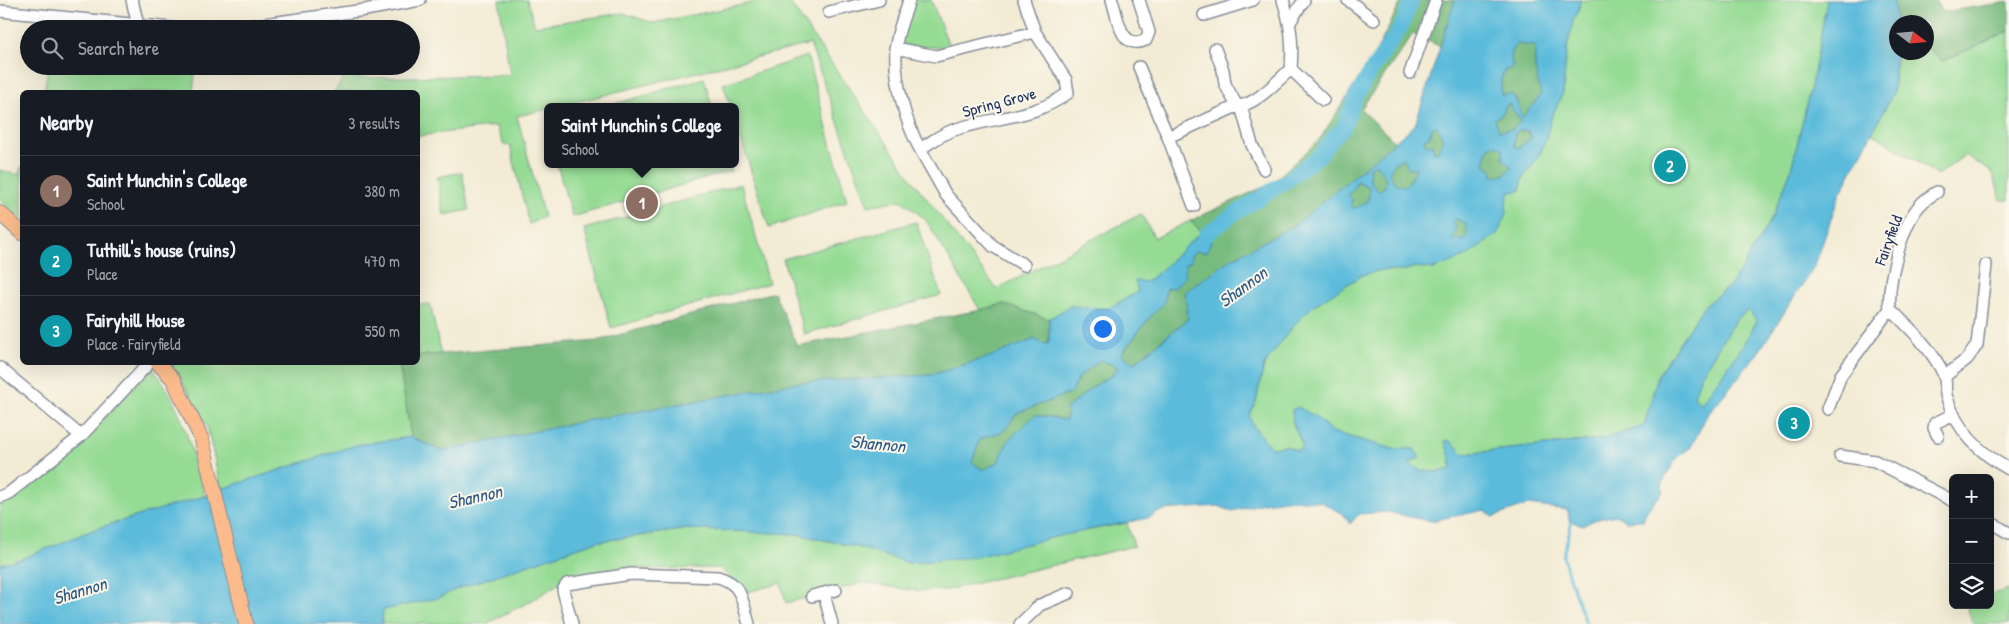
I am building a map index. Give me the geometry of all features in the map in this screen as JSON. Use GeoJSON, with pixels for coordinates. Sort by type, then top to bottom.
{"type":"FeatureCollection","features":[{"type":"Feature","properties":{"kind":"main road"},"geometry":{"type":"LineString","coordinates":[[0,212],[20,231]]}},
{"type":"Feature","properties":{"kind":"main road"},"geometry":{"type":"LineString","coordinates":[[160,365],[173,379],[202,440],[246,624]]}},
{"type":"Feature","properties":{"kind":"street"},"geometry":{"type":"LineString","coordinates":[[132,0],[137,20]]}},
{"type":"Feature","properties":{"kind":"street"},"geometry":{"type":"LineString","coordinates":[[292,20],[420,0]]}},
{"type":"Feature","properties":{"kind":"street"},"geometry":{"type":"LineString","coordinates":[[829,12],[879,0]]}},
{"type":"Feature","properties":{"kind":"street"},"geometry":{"type":"LineString","coordinates":[[907,0],[896,48],[902,106],[913,136],[946,195],[993,246],[1024,265]]}},
{"type":"Feature","properties":{"kind":"street"},"geometry":{"type":"LineString","coordinates":[[896,48],[936,56],[1035,32],[1024,0]]}},
{"type":"Feature","properties":{"kind":"street"},"geometry":{"type":"LineString","coordinates":[[1112,0],[1124,35],[1129,42],[1137,44],[1146,40],[1149,32],[1139,0]]}},
{"type":"Feature","properties":{"kind":"street"},"geometry":{"type":"LineString","coordinates":[[1204,15],[1253,0]]}},
{"type":"Feature","properties":{"kind":"street"},"geometry":{"type":"LineString","coordinates":[[1168,136],[1261,96],[1291,69],[1293,42],[1290,22],[1283,0]]}},
{"type":"Feature","properties":{"kind":"street"},"geometry":{"type":"LineString","coordinates":[[1290,22],[1304,0]]}},
{"type":"Feature","properties":{"kind":"street"},"geometry":{"type":"LineString","coordinates":[[1348,0],[1374,20]]}},
{"type":"Feature","properties":{"kind":"street"},"geometry":{"type":"LineString","coordinates":[[1410,73],[1436,0]]}},
{"type":"Feature","properties":{"kind":"street"},"geometry":{"type":"LineString","coordinates":[[0,11],[89,20]]}},
{"type":"Feature","properties":{"kind":"street","name":"Spring Grove"},"geometry":{"type":"LineString","coordinates":[[920,148],[950,131],[1038,110],[1054,104],[1068,93],[1066,80],[1035,32]]}},
{"type":"Feature","properties":{"kind":"street"},"geometry":{"type":"LineString","coordinates":[[1215,49],[1223,70],[1225,84],[1239,106],[1252,145],[1264,168]]}},
{"type":"Feature","properties":{"kind":"street"},"geometry":{"type":"LineString","coordinates":[[1139,67],[1168,136],[1194,206]]}},
{"type":"Feature","properties":{"kind":"street"},"geometry":{"type":"LineString","coordinates":[[1291,69],[1323,100]]}},
{"type":"Feature","properties":{"kind":"street","name":"Fairyfield"},"geometry":{"type":"LineString","coordinates":[[1890,309],[1889,286],[1900,243],[1920,204],[1937,192]]}},
{"type":"Feature","properties":{"kind":"street"},"geometry":{"type":"LineString","coordinates":[[1944,376],[1967,359],[1977,345],[1986,265]]}},
{"type":"Feature","properties":{"kind":"street"},"geometry":{"type":"LineString","coordinates":[[1828,409],[1841,375],[1890,309],[1918,337],[1944,376],[1946,396],[1968,438],[1978,448],[2009,469]]}},
{"type":"Feature","properties":{"kind":"street"},"geometry":{"type":"LineString","coordinates":[[0,497],[9,493],[81,436],[147,365]]}},
{"type":"Feature","properties":{"kind":"street"},"geometry":{"type":"LineString","coordinates":[[0,368],[81,436]]}},
{"type":"Feature","properties":{"kind":"street"},"geometry":{"type":"LineString","coordinates":[[1938,436],[1934,428],[1935,423],[1954,414]]}},
{"type":"Feature","properties":{"kind":"street"},"geometry":{"type":"LineString","coordinates":[[1840,456],[1875,461],[1949,499]]}},
{"type":"Feature","properties":{"kind":"street"},"geometry":{"type":"LineString","coordinates":[[1994,525],[2009,534]]}},
{"type":"Feature","properties":{"kind":"street"},"geometry":{"type":"LineString","coordinates":[[572,624],[563,590],[567,584],[631,574],[718,577],[729,580],[739,591],[749,624]]}},
{"type":"Feature","properties":{"kind":"street"},"geometry":{"type":"LineString","coordinates":[[832,624],[818,595],[836,590]]}},
{"type":"Feature","properties":{"kind":"street"},"geometry":{"type":"LineString","coordinates":[[1020,624],[1040,605],[1068,593]]}},
{"type":"Feature","properties":{"kind":"green space"},"geometry":{"type":"Polygon","coordinates":[[[499,0],[527,0],[535,26],[623,13],[653,23],[767,0],[788,0],[913,181],[997,289],[1141,214],[1155,238],[1190,221],[1202,231],[1146,282],[1138,292],[1107,309],[1070,306],[1049,319],[1003,304],[980,310],[926,220],[901,200],[868,206],[810,44],[572,103],[544,103],[544,110],[517,116],[544,217],[529,224],[510,145],[504,145],[496,126],[420,136],[420,90],[335,90],[345,76],[360,78],[510,75],[499,0]]]}},
{"type":"Feature","properties":{"kind":"green space"},"geometry":{"type":"Polygon","coordinates":[[[912,0],[931,0],[950,48],[907,46],[901,43],[912,0]]]}},
{"type":"Feature","properties":{"kind":"green space"},"geometry":{"type":"Polygon","coordinates":[[[1402,0],[1455,0],[1441,47],[1413,34],[1361,109],[1395,142],[1295,225],[1231,259],[1185,292],[1188,319],[1133,363],[1121,355],[1151,316],[1164,303],[1166,288],[1190,255],[1196,251],[1205,252],[1211,242],[1190,221],[1272,183],[1319,140],[1376,52],[1402,0]]]}},
{"type":"Feature","properties":{"kind":"green space"},"geometry":{"type":"Polygon","coordinates":[[[1580,0],[1827,0],[1815,68],[1791,170],[1773,216],[1733,283],[1704,306],[1658,375],[1644,426],[1603,439],[1464,454],[1450,441],[1445,440],[1451,461],[1451,469],[1428,472],[1418,469],[1408,462],[1414,449],[1393,449],[1332,432],[1316,417],[1292,410],[1293,423],[1303,447],[1296,451],[1286,446],[1271,448],[1254,427],[1249,416],[1256,402],[1264,365],[1294,325],[1314,305],[1362,275],[1381,270],[1402,271],[1416,267],[1434,269],[1507,213],[1506,204],[1510,192],[1520,190],[1523,178],[1538,158],[1547,137],[1550,120],[1563,93],[1566,53],[1580,0]]]}},
{"type":"Feature","properties":{"kind":"green space"},"geometry":{"type":"Polygon","coordinates":[[[1893,0],[1935,0],[1942,12],[2009,2],[2009,31],[1943,61],[1934,54],[1934,15],[1896,15],[1893,0]]]}},
{"type":"Feature","properties":{"kind":"green space"},"geometry":{"type":"Polygon","coordinates":[[[2009,31],[2009,200],[2001,200],[1993,173],[1965,155],[1938,175],[1872,133],[1893,93],[1896,60],[1934,60],[1934,53],[1944,60],[2009,31]]]}},
{"type":"Feature","properties":{"kind":"green space"},"geometry":{"type":"Polygon","coordinates":[[[1518,44],[1535,45],[1535,67],[1542,94],[1523,118],[1518,108],[1518,100],[1501,95],[1501,78],[1505,70],[1510,69],[1513,64],[1510,57],[1512,49],[1518,44]]]}},
{"type":"Feature","properties":{"kind":"green space"},"geometry":{"type":"Polygon","coordinates":[[[807,56],[847,201],[769,228],[739,133],[739,103],[730,103],[723,84],[807,56]]]}},
{"type":"Feature","properties":{"kind":"green space"},"geometry":{"type":"Polygon","coordinates":[[[47,75],[195,75],[193,90],[44,90],[47,75]]]}},
{"type":"Feature","properties":{"kind":"green space"},"geometry":{"type":"Polygon","coordinates":[[[704,78],[711,103],[619,103],[704,78]]]}},
{"type":"Feature","properties":{"kind":"green space"},"geometry":{"type":"Polygon","coordinates":[[[1509,104],[1521,121],[1513,129],[1499,131],[1495,119],[1504,112],[1506,105],[1509,104]]]}},
{"type":"Feature","properties":{"kind":"green space"},"geometry":{"type":"Polygon","coordinates":[[[1437,126],[1443,139],[1437,152],[1434,152],[1424,142],[1424,138],[1431,133],[1432,128],[1437,126]]]}},
{"type":"Feature","properties":{"kind":"green space"},"geometry":{"type":"Polygon","coordinates":[[[1519,130],[1528,131],[1531,138],[1518,148],[1514,146],[1515,133],[1519,130]]]}},
{"type":"Feature","properties":{"kind":"green space"},"geometry":{"type":"Polygon","coordinates":[[[1496,145],[1503,149],[1511,167],[1504,175],[1493,176],[1484,160],[1490,146],[1496,145]]]}},
{"type":"Feature","properties":{"kind":"green space"},"geometry":{"type":"Polygon","coordinates":[[[1404,157],[1412,167],[1416,167],[1406,186],[1395,183],[1389,173],[1394,163],[1404,157]]]}},
{"type":"Feature","properties":{"kind":"green space"},"geometry":{"type":"Polygon","coordinates":[[[1377,165],[1386,178],[1385,187],[1378,192],[1370,181],[1369,168],[1377,165]]]}},
{"type":"Feature","properties":{"kind":"green space"},"geometry":{"type":"Polygon","coordinates":[[[558,168],[730,168],[731,171],[572,217],[558,168]]]}},
{"type":"Feature","properties":{"kind":"green space"},"geometry":{"type":"Polygon","coordinates":[[[0,170],[18,175],[20,170],[20,218],[0,199],[0,170]]]}},
{"type":"Feature","properties":{"kind":"green space"},"geometry":{"type":"Polygon","coordinates":[[[462,172],[469,210],[444,215],[437,177],[462,172]]]}},
{"type":"Feature","properties":{"kind":"green space"},"geometry":{"type":"Polygon","coordinates":[[[1357,181],[1369,187],[1369,195],[1364,204],[1353,208],[1351,206],[1352,199],[1347,195],[1354,188],[1357,181]]]}},
{"type":"Feature","properties":{"kind":"green space"},"geometry":{"type":"Polygon","coordinates":[[[741,184],[769,283],[611,328],[584,229],[741,184]]]}},
{"type":"Feature","properties":{"kind":"green space"},"geometry":{"type":"Polygon","coordinates":[[[1456,219],[1465,223],[1469,232],[1464,241],[1453,241],[1455,227],[1453,221],[1456,219]]]}},
{"type":"Feature","properties":{"kind":"green space"},"geometry":{"type":"Polygon","coordinates":[[[916,222],[941,295],[804,334],[783,259],[916,222]]]}},
{"type":"Feature","properties":{"kind":"green space"},"geometry":{"type":"Polygon","coordinates":[[[774,292],[797,346],[1003,304],[1049,319],[1049,342],[1043,344],[1035,339],[990,357],[931,375],[795,383],[585,421],[442,451],[411,437],[399,365],[420,365],[420,356],[597,341],[774,292]]]}},
{"type":"Feature","properties":{"kind":"green space"},"geometry":{"type":"Polygon","coordinates":[[[430,304],[441,354],[420,356],[420,305],[430,304]]]}},
{"type":"Feature","properties":{"kind":"green space"},"geometry":{"type":"Polygon","coordinates":[[[1749,310],[1757,320],[1740,350],[1701,404],[1694,396],[1700,377],[1735,320],[1749,310]]]}},
{"type":"Feature","properties":{"kind":"green space"},"geometry":{"type":"Polygon","coordinates":[[[1100,360],[1118,367],[1113,374],[1094,386],[1067,408],[1066,420],[1009,440],[998,462],[983,470],[972,462],[980,439],[1004,431],[1017,413],[1071,393],[1078,378],[1100,360]]]}},
{"type":"Feature","properties":{"kind":"green space"},"geometry":{"type":"Polygon","coordinates":[[[168,365],[399,365],[411,437],[356,445],[221,489],[207,426],[186,388],[168,365]]]}},
{"type":"Feature","properties":{"kind":"green space"},"geometry":{"type":"Polygon","coordinates":[[[152,368],[171,396],[179,412],[205,496],[98,528],[21,559],[0,564],[0,504],[18,496],[83,441],[152,368]]]}},
{"type":"Feature","properties":{"kind":"green space"},"geometry":{"type":"Polygon","coordinates":[[[1127,523],[1134,546],[947,590],[920,591],[863,583],[786,603],[781,583],[747,592],[719,568],[634,569],[597,574],[558,584],[531,601],[486,624],[382,624],[383,610],[438,598],[459,588],[594,542],[688,529],[797,534],[857,547],[909,563],[1127,523]]]}},
{"type":"Feature","properties":{"kind":"green space"},"geometry":{"type":"Polygon","coordinates":[[[2009,589],[2009,624],[1973,624],[1967,609],[1994,609],[1994,594],[2009,589]]]}},
{"type":"Feature","properties":{"kind":"water","name":"Shannon"},"geometry":{"type":"Polygon","coordinates":[[[1455,0],[1580,0],[1566,53],[1563,93],[1550,120],[1547,137],[1538,158],[1523,178],[1520,191],[1510,192],[1506,204],[1507,213],[1498,233],[1467,256],[1434,269],[1416,267],[1402,271],[1381,270],[1362,275],[1314,305],[1294,325],[1264,365],[1256,402],[1249,417],[1254,427],[1271,448],[1286,446],[1297,451],[1303,447],[1293,423],[1292,410],[1298,407],[1316,417],[1332,432],[1393,449],[1414,449],[1420,458],[1409,463],[1414,467],[1429,472],[1451,469],[1451,461],[1445,440],[1450,441],[1464,454],[1603,439],[1644,426],[1658,375],[1704,306],[1733,283],[1773,216],[1791,170],[1815,68],[1827,0],[1893,0],[1896,15],[1889,15],[1889,60],[1895,60],[1893,93],[1839,196],[1815,265],[1756,356],[1707,415],[1691,447],[1676,459],[1662,483],[1663,492],[1644,516],[1643,520],[1627,521],[1615,515],[1594,520],[1582,526],[1569,520],[1568,510],[1528,505],[1493,517],[1485,510],[1430,521],[1387,512],[1359,514],[1350,524],[1343,514],[1321,502],[1294,499],[1263,503],[1232,511],[1218,506],[1163,510],[1148,518],[1055,537],[976,557],[909,563],[857,547],[797,534],[688,529],[594,542],[459,588],[438,598],[383,610],[382,624],[0,624],[0,564],[21,559],[98,528],[205,496],[221,489],[356,445],[411,437],[442,451],[585,421],[795,383],[931,375],[989,357],[1035,339],[1043,344],[1049,343],[1049,319],[1070,306],[1107,309],[1138,292],[1135,281],[1146,282],[1202,231],[1211,242],[1206,252],[1196,251],[1191,255],[1191,261],[1185,264],[1184,277],[1175,288],[1166,288],[1164,303],[1151,316],[1121,354],[1134,363],[1188,319],[1185,292],[1231,259],[1295,225],[1415,125],[1455,0]],[[1518,44],[1512,49],[1510,58],[1513,64],[1510,69],[1505,70],[1501,78],[1501,95],[1512,94],[1523,117],[1541,95],[1535,67],[1535,46],[1518,44]],[[1509,104],[1506,105],[1504,112],[1495,119],[1499,131],[1513,129],[1521,121],[1509,104]],[[1437,126],[1432,128],[1429,137],[1425,138],[1424,142],[1427,145],[1433,144],[1434,152],[1437,152],[1443,139],[1437,126]],[[1519,130],[1515,133],[1514,146],[1518,148],[1531,138],[1529,131],[1519,130]],[[1496,145],[1490,146],[1486,152],[1485,164],[1492,170],[1493,176],[1504,175],[1511,167],[1503,159],[1503,149],[1496,145]],[[1404,158],[1394,163],[1389,173],[1392,179],[1395,183],[1406,186],[1416,168],[1408,168],[1404,158]],[[1377,165],[1369,168],[1370,181],[1378,191],[1385,187],[1386,178],[1377,165]],[[1357,181],[1348,195],[1352,199],[1351,206],[1353,208],[1360,206],[1368,199],[1369,187],[1357,181]],[[1456,219],[1454,221],[1456,229],[1453,241],[1457,239],[1464,241],[1468,232],[1465,223],[1456,219]],[[1748,310],[1735,320],[1700,377],[1694,396],[1701,404],[1740,350],[1757,321],[1748,310]],[[1100,360],[1078,378],[1071,393],[1017,413],[1004,431],[980,439],[972,462],[983,470],[998,462],[1009,440],[1035,415],[1066,420],[1067,408],[1094,386],[1113,374],[1118,367],[1100,360]]]}},
{"type":"Feature","properties":{"kind":"waterway"},"geometry":{"type":"LineString","coordinates":[[1206,235],[1231,216],[1288,180],[1320,155],[1343,128],[1354,100],[1402,25],[1412,0]]}},
{"type":"Feature","properties":{"kind":"waterway"},"geometry":{"type":"LineString","coordinates":[[1572,521],[1563,556],[1586,624]]}},
{"type":"Feature","properties":{"kind":"place","name":"Tuthill's house (ruins)"},"geometry":{"type":"Point","coordinates":[1670,166]}},
{"type":"Feature","properties":{"kind":"place","name":"Saint Munchin's College"},"geometry":{"type":"Point","coordinates":[642,203]}},
{"type":"Feature","properties":{"kind":"place","name":"Fairyhill House"},"geometry":{"type":"Point","coordinates":[1794,423]}}]}
